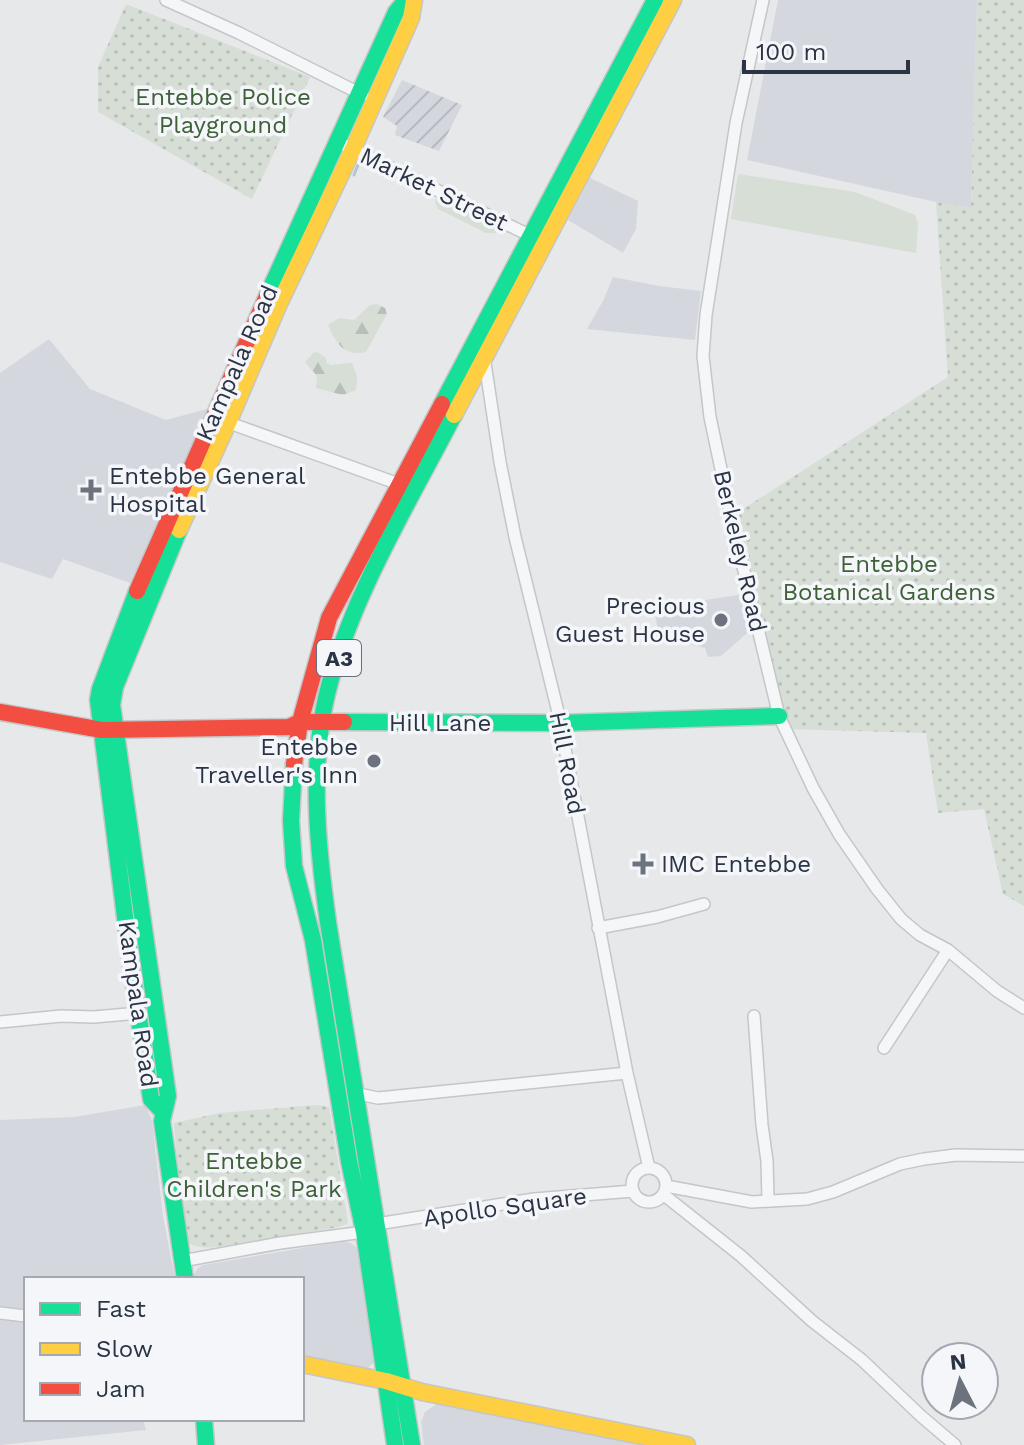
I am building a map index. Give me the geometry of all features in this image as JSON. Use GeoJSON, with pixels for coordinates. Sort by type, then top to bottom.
{"type":"FeatureCollection","features":[{"type":"Feature","properties":{"kind":"main road","name":"Kampala Road"},"geometry":{"type":"LineString","coordinates":[[185,1277],[162,1121],[168,1096],[108,729],[98,700],[100,689],[220,420],[336,141],[396,12],[406,0]]}},
{"type":"Feature","properties":{"kind":"main road","name":"Kampala Road"},"geometry":{"type":"LineString","coordinates":[[220,420],[353,149],[411,18],[414,0]]}},
{"type":"Feature","properties":{"kind":"main road","name":"A3"},"geometry":{"type":"LineString","coordinates":[[412,1445],[370,1228],[349,1161],[313,940],[294,866],[292,783],[300,722],[329,618],[655,0]]}},
{"type":"Feature","properties":{"kind":"main road","name":"A3"},"geometry":{"type":"LineString","coordinates":[[395,1445],[354,1093],[320,867],[317,770],[321,722],[347,632],[378,560],[673,0]]}},
{"type":"Feature","properties":{"kind":"main road","name":"Hill Lane"},"geometry":{"type":"LineString","coordinates":[[0,712],[108,729],[289,727],[300,722],[560,723],[779,716]]}},
{"type":"Feature","properties":{"kind":"main road","name":"Kampala Road"},"geometry":{"type":"LineString","coordinates":[[108,729],[131,965],[151,1099],[163,1112]]}},
{"type":"Feature","properties":{"kind":"main road"},"geometry":{"type":"LineString","coordinates":[[304,1364],[386,1381],[403,1388],[687,1445]]}},
{"type":"Feature","properties":{"kind":"main road"},"geometry":{"type":"LineString","coordinates":[[204,1421],[206,1445]]}},
{"type":"Feature","properties":{"kind":"street"},"geometry":{"type":"LineString","coordinates":[[166,0],[375,99]]}},
{"type":"Feature","properties":{"kind":"street","name":"Berkeley Road"},"geometry":{"type":"LineString","coordinates":[[763,0],[736,123],[706,315],[703,356],[710,417],[730,512],[779,716],[839,834],[901,919],[920,935],[948,950],[997,991],[1024,1008]]}},
{"type":"Feature","properties":{"kind":"street","name":"Market Street"},"geometry":{"type":"LineString","coordinates":[[336,141],[531,236]]}},
{"type":"Feature","properties":{"kind":"street","name":"Hill Road"},"geometry":{"type":"LineString","coordinates":[[484,358],[512,522],[560,723],[598,928],[649,1168]]}},
{"type":"Feature","properties":{"kind":"street"},"geometry":{"type":"LineString","coordinates":[[220,420],[400,486]]}},
{"type":"Feature","properties":{"kind":"street"},"geometry":{"type":"LineString","coordinates":[[598,928],[704,904]]}},
{"type":"Feature","properties":{"kind":"street"},"geometry":{"type":"LineString","coordinates":[[884,1048],[948,950]]}},
{"type":"Feature","properties":{"kind":"street"},"geometry":{"type":"LineString","coordinates":[[0,1022],[139,1013]]}},
{"type":"Feature","properties":{"kind":"street"},"geometry":{"type":"LineString","coordinates":[[754,1016],[768,1200]]}},
{"type":"Feature","properties":{"kind":"street"},"geometry":{"type":"LineString","coordinates":[[354,1093],[378,1098],[627,1073]]}},
{"type":"Feature","properties":{"kind":"street"},"geometry":{"type":"LineString","coordinates":[[665,1190],[752,1202],[807,1199],[833,1192],[900,1164],[924,1159],[956,1155],[1024,1156]]}},
{"type":"Feature","properties":{"kind":"street"},"geometry":{"type":"LineString","coordinates":[[649,1168],[660,1173],[665,1181],[665,1190],[658,1200],[645,1202],[633,1191],[633,1179],[649,1168]]}},
{"type":"Feature","properties":{"kind":"street"},"geometry":{"type":"LineString","coordinates":[[665,1190],[812,1321],[862,1360],[955,1445]]}},
{"type":"Feature","properties":{"kind":"street","name":"Apollo Square"},"geometry":{"type":"LineString","coordinates":[[182,1261],[534,1199],[633,1191]]}},
{"type":"Feature","properties":{"kind":"street"},"geometry":{"type":"LineString","coordinates":[[0,1313],[24,1316]]}},
{"type":"Feature","properties":{"kind":"shaded area"},"geometry":{"type":"Polygon","coordinates":[[[778,0],[977,0],[971,208],[747,160],[778,0]]]}},
{"type":"Feature","properties":{"kind":"shaded area"},"geometry":{"type":"Polygon","coordinates":[[[402,80],[462,105],[439,151],[395,135],[397,126],[383,117],[402,80]]]}},
{"type":"Feature","properties":{"kind":"shaded area"},"geometry":{"type":"Polygon","coordinates":[[[590,178],[638,201],[636,229],[623,253],[568,220],[590,178]]]}},
{"type":"Feature","properties":{"kind":"shaded area"},"geometry":{"type":"Polygon","coordinates":[[[613,277],[701,291],[695,340],[587,329],[613,277]]]}},
{"type":"Feature","properties":{"kind":"shaded area","name":"Entebbe General Hospital"},"geometry":{"type":"Polygon","coordinates":[[[49,339],[90,389],[166,420],[229,403],[133,584],[63,559],[52,579],[0,562],[0,373],[49,339]]]}},
{"type":"Feature","properties":{"kind":"shaded area"},"geometry":{"type":"Polygon","coordinates":[[[744,594],[753,628],[721,656],[708,657],[705,648],[659,636],[654,608],[744,594]]]}},
{"type":"Feature","properties":{"kind":"shaded area"},"geometry":{"type":"Polygon","coordinates":[[[145,1105],[152,1120],[163,1216],[175,1277],[24,1277],[24,1309],[0,1306],[0,1120],[74,1117],[145,1105]]]}},
{"type":"Feature","properties":{"kind":"shaded area"},"geometry":{"type":"Polygon","coordinates":[[[344,1241],[351,1243],[357,1248],[374,1362],[363,1369],[304,1357],[304,1277],[192,1277],[203,1265],[344,1241]]]}},
{"type":"Feature","properties":{"kind":"shaded area"},"geometry":{"type":"Polygon","coordinates":[[[0,1320],[24,1322],[24,1421],[144,1421],[146,1430],[0,1445],[0,1320]]]}},
{"type":"Feature","properties":{"kind":"shaded area"},"geometry":{"type":"Polygon","coordinates":[[[441,1401],[639,1445],[424,1445],[421,1422],[425,1412],[441,1401]]]}},
{"type":"Feature","properties":{"kind":"green space","name":"Entebbe Botanical Gardens"},"geometry":{"type":"Polygon","coordinates":[[[977,0],[1024,0],[1024,906],[1003,894],[984,809],[938,813],[926,733],[784,729],[737,513],[948,377],[936,202],[971,208],[977,0]]]}},
{"type":"Feature","properties":{"kind":"green space","name":"Entebbe Police Playground"},"geometry":{"type":"Polygon","coordinates":[[[126,4],[310,77],[252,199],[98,112],[98,67],[126,4]]]}},
{"type":"Feature","properties":{"kind":"green space"},"geometry":{"type":"Polygon","coordinates":[[[738,174],[855,192],[915,215],[918,224],[916,253],[731,219],[738,174]]]}},
{"type":"Feature","properties":{"kind":"green space"},"geometry":{"type":"Polygon","coordinates":[[[437,195],[508,228],[511,233],[486,233],[438,209],[435,203],[437,195]]]}},
{"type":"Feature","properties":{"kind":"green space"},"geometry":{"type":"Polygon","coordinates":[[[370,305],[385,308],[387,314],[366,352],[346,350],[334,338],[328,325],[339,318],[354,320],[370,305]]]}},
{"type":"Feature","properties":{"kind":"green space"},"geometry":{"type":"Polygon","coordinates":[[[314,352],[326,358],[326,363],[331,365],[352,363],[357,377],[356,390],[343,395],[316,388],[317,376],[305,362],[314,352]]]}},
{"type":"Feature","properties":{"kind":"green space","name":"Entebbe Children's Park"},"geometry":{"type":"Polygon","coordinates":[[[316,1105],[329,1107],[348,1223],[218,1247],[201,1247],[187,1241],[182,1230],[174,1123],[220,1113],[316,1105]]]}},
{"type":"Feature","properties":{"kind":"waterway"},"geometry":{"type":"LineString","coordinates":[[354,175],[360,160]]}},
{"type":"Feature","properties":{"kind":"traffic: fast"},"geometry":{"type":"LineString","coordinates":[[268,294],[396,12],[406,0]]}},
{"type":"Feature","properties":{"kind":"traffic: fast"},"geometry":{"type":"LineString","coordinates":[[442,404],[655,0]]}},
{"type":"Feature","properties":{"kind":"traffic: fast"},"geometry":{"type":"LineString","coordinates":[[412,1445],[328,922],[319,840],[318,757],[325,703],[348,629],[380,556],[454,415]]}},
{"type":"Feature","properties":{"kind":"traffic: fast"},"geometry":{"type":"LineString","coordinates":[[179,530],[115,687],[112,705],[168,1096],[162,1121],[185,1277]]}},
{"type":"Feature","properties":{"kind":"traffic: fast"},"geometry":{"type":"LineString","coordinates":[[137,591],[98,700],[151,1099],[163,1112]]}},
{"type":"Feature","properties":{"kind":"traffic: fast"},"geometry":{"type":"LineString","coordinates":[[344,722],[560,723],[779,716]]}},
{"type":"Feature","properties":{"kind":"traffic: fast"},"geometry":{"type":"LineString","coordinates":[[294,764],[291,821],[294,866],[313,940],[349,1161],[364,1232],[395,1445]]}},
{"type":"Feature","properties":{"kind":"traffic: fast"},"geometry":{"type":"LineString","coordinates":[[204,1421],[206,1445]]}},
{"type":"Feature","properties":{"kind":"traffic: slow"},"geometry":{"type":"LineString","coordinates":[[179,530],[278,306],[353,149],[411,18],[414,0]]}},
{"type":"Feature","properties":{"kind":"traffic: slow"},"geometry":{"type":"LineString","coordinates":[[454,415],[673,0]]}},
{"type":"Feature","properties":{"kind":"traffic: slow"},"geometry":{"type":"LineString","coordinates":[[304,1364],[386,1381],[422,1392],[687,1445]]}},
{"type":"Feature","properties":{"kind":"traffic: jam"},"geometry":{"type":"LineString","coordinates":[[137,591],[268,294]]}},
{"type":"Feature","properties":{"kind":"traffic: jam"},"geometry":{"type":"LineString","coordinates":[[294,764],[300,722],[329,618],[442,404]]}},
{"type":"Feature","properties":{"kind":"traffic: jam"},"geometry":{"type":"LineString","coordinates":[[0,712],[102,730],[289,727],[300,722],[344,722]]}},
{"type":"Feature","properties":{"kind":"place","name":"Entebbe General Hospital"},"geometry":{"type":"Point","coordinates":[91,490]}},
{"type":"Feature","properties":{"kind":"place","name":"Precious Guest House"},"geometry":{"type":"Point","coordinates":[721,620]}},
{"type":"Feature","properties":{"kind":"place","name":"Entebbe Traveller's Inn"},"geometry":{"type":"Point","coordinates":[374,761]}},
{"type":"Feature","properties":{"kind":"place","name":"IMC Entebbe"},"geometry":{"type":"Point","coordinates":[643,864]}}]}
